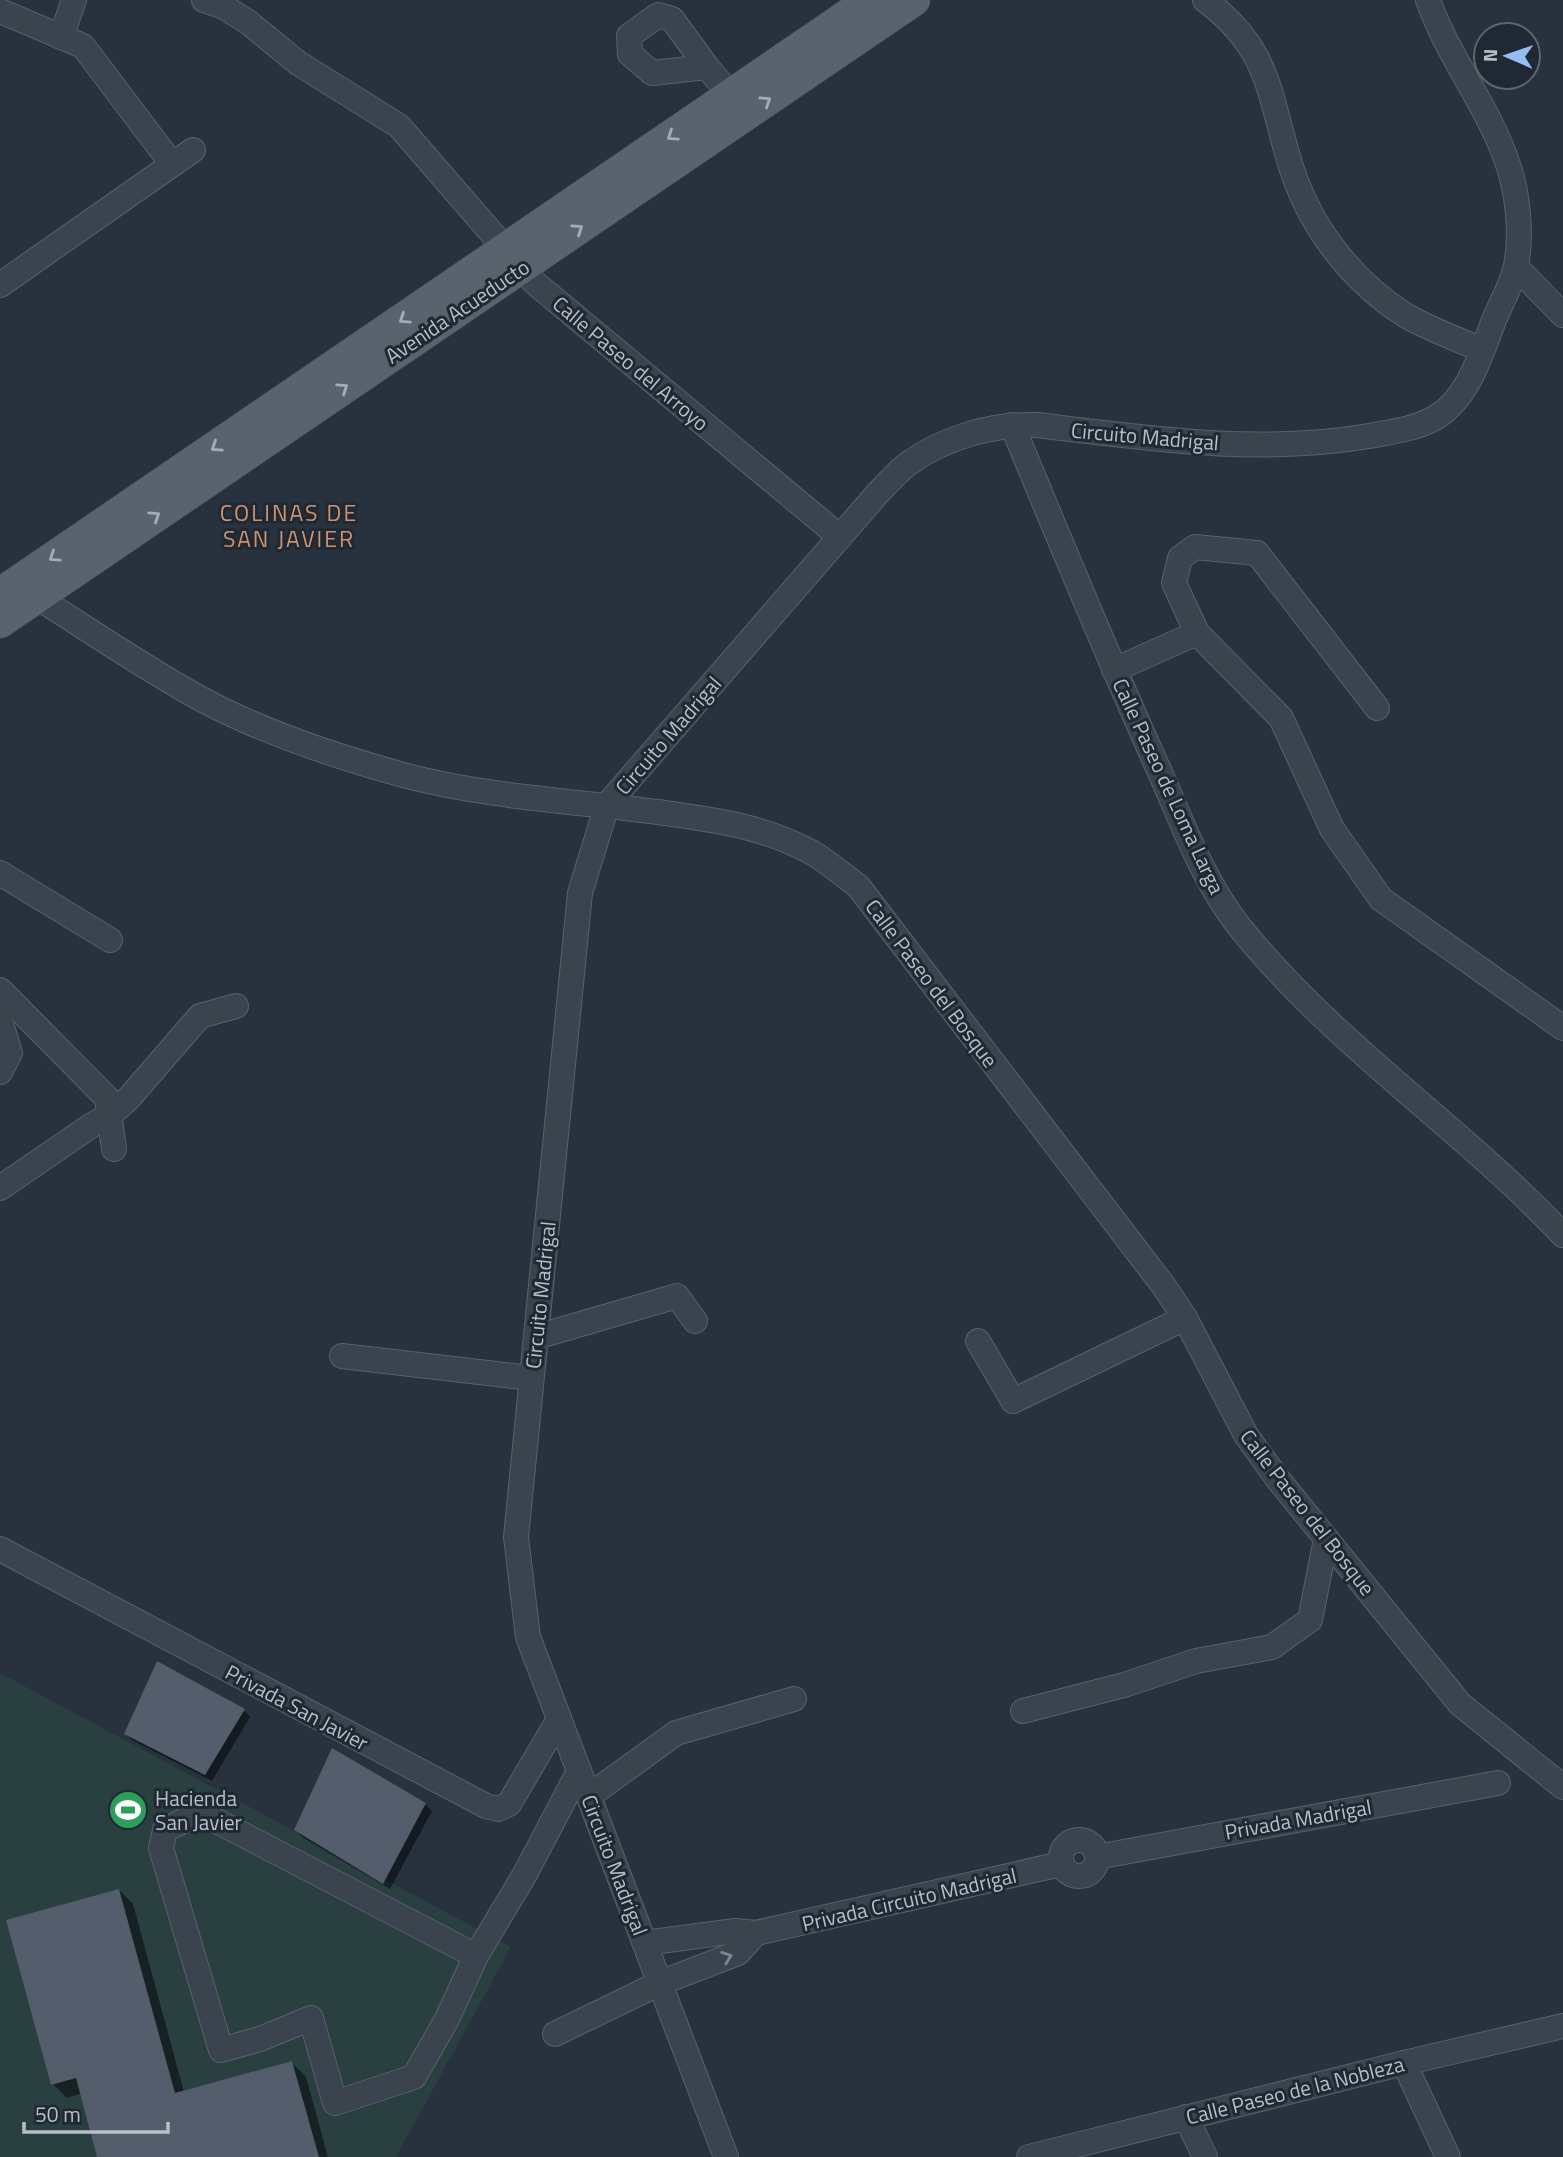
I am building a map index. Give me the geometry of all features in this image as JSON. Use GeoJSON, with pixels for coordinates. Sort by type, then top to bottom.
{"type":"FeatureCollection","features":[{"type":"Feature","properties":{"kind":"main road","name":"Avenida Acueducto"},"geometry":{"type":"LineString","coordinates":[[0,622],[20,590],[514,258],[915,0]]}},
{"type":"Feature","properties":{"kind":"main road","name":"Avenida Acueducto"},"geometry":{"type":"LineString","coordinates":[[514,258],[859,3]]}},
{"type":"Feature","properties":{"kind":"street"},"geometry":{"type":"LineString","coordinates":[[61,37],[74,0]]}},
{"type":"Feature","properties":{"kind":"street","name":"Calle Paseo del Arroyo"},"geometry":{"type":"LineString","coordinates":[[204,0],[224,7],[248,22],[298,63],[399,126],[535,283],[840,537]]}},
{"type":"Feature","properties":{"kind":"street"},"geometry":{"type":"LineString","coordinates":[[1205,0],[1236,27],[1254,51],[1268,81],[1289,161],[1301,193],[1339,258],[1369,287],[1405,315],[1482,350]]}},
{"type":"Feature","properties":{"kind":"street","name":"Circuito Madrigal"},"geometry":{"type":"LineString","coordinates":[[726,2157],[528,1637],[516,1537],[580,893],[607,805],[878,493],[908,463],[946,442],[978,431],[1012,425],[1037,425],[1201,443],[1265,445],[1353,439],[1415,427],[1436,418],[1456,401],[1472,373],[1516,267],[1517,203],[1507,163],[1484,110],[1440,30],[1428,0]]}},
{"type":"Feature","properties":{"kind":"street"},"geometry":{"type":"LineString","coordinates":[[0,11],[83,47],[172,164]]}},
{"type":"Feature","properties":{"kind":"street"},"geometry":{"type":"LineString","coordinates":[[707,67],[731,96]]}},
{"type":"Feature","properties":{"kind":"street"},"geometry":{"type":"LineString","coordinates":[[0,285],[193,150]]}},
{"type":"Feature","properties":{"kind":"street"},"geometry":{"type":"LineString","coordinates":[[1516,267],[1563,315]]}},
{"type":"Feature","properties":{"kind":"street","name":"Calle Paseo de Loma Larga"},"geometry":{"type":"LineString","coordinates":[[1012,425],[1114,670],[1204,870],[1236,922],[1282,977],[1361,1052],[1535,1205],[1563,1235]]}},
{"type":"Feature","properties":{"kind":"street"},"geometry":{"type":"LineString","coordinates":[[1377,708],[1257,553],[1195,547],[1180,558],[1174,583],[1197,633],[1280,718],[1332,829],[1381,899],[1563,1028]]}},
{"type":"Feature","properties":{"kind":"street","name":"Calle Paseo del Bosque"},"geometry":{"type":"LineString","coordinates":[[20,590],[205,701],[268,730],[332,754],[408,776],[476,790],[732,822],[812,853],[858,886],[1146,1262],[1185,1318],[1246,1435],[1277,1479],[1460,1704],[1563,1787]]}},
{"type":"Feature","properties":{"kind":"street"},"geometry":{"type":"LineString","coordinates":[[1114,670],[1197,633]]}},
{"type":"Feature","properties":{"kind":"street"},"geometry":{"type":"LineString","coordinates":[[0,873],[110,940]]}},
{"type":"Feature","properties":{"kind":"street"},"geometry":{"type":"LineString","coordinates":[[0,989],[107,1098],[114,1149]]}},
{"type":"Feature","properties":{"kind":"street"},"geometry":{"type":"LineString","coordinates":[[0,1188],[110,1115],[130,1098],[200,1016],[236,1006]]}},
{"type":"Feature","properties":{"kind":"street"},"geometry":{"type":"LineString","coordinates":[[0,1020],[10,1053],[0,1072]]}},
{"type":"Feature","properties":{"kind":"street"},"geometry":{"type":"LineString","coordinates":[[536,1337],[677,1296],[695,1321]]}},
{"type":"Feature","properties":{"kind":"street"},"geometry":{"type":"LineString","coordinates":[[978,1341],[1013,1401],[1185,1318]]}},
{"type":"Feature","properties":{"kind":"street"},"geometry":{"type":"LineString","coordinates":[[342,1356],[531,1378]]}},
{"type":"Feature","properties":{"kind":"street"},"geometry":{"type":"LineString","coordinates":[[1023,1711],[1124,1685],[1196,1661],[1272,1647],[1310,1620],[1326,1539]]}},
{"type":"Feature","properties":{"kind":"street","name":"Privada San Javier"},"geometry":{"type":"LineString","coordinates":[[0,1549],[486,1806],[498,1809],[509,1804],[559,1719]]}},
{"type":"Feature","properties":{"kind":"street"},"geometry":{"type":"LineString","coordinates":[[589,1796],[676,1733],[794,1699]]}},
{"type":"Feature","properties":{"kind":"street"},"geometry":{"type":"LineString","coordinates":[[476,1956],[213,1819],[191,1817],[165,1830],[161,1848],[221,2049],[260,2039],[310,2018],[335,2103],[414,2077],[447,2019],[476,1956],[525,1874],[579,1771]]}},
{"type":"Feature","properties":{"kind":"street","name":"Privada Madrigal"},"geometry":{"type":"LineString","coordinates":[[1061,1864],[1063,1849],[1075,1840],[1090,1843],[1097,1857],[1498,1783]]}},
{"type":"Feature","properties":{"kind":"street","name":"Privada Circuito Madrigal"},"geometry":{"type":"LineString","coordinates":[[645,1942],[735,1931],[756,1933],[1061,1864]]}},
{"type":"Feature","properties":{"kind":"street","name":"Privada Circuito Madrigal"},"geometry":{"type":"LineString","coordinates":[[555,2034],[660,1983],[738,1953],[756,1933]]}},
{"type":"Feature","properties":{"kind":"street","name":"Calle Paseo de la Nobleza"},"geometry":{"type":"LineString","coordinates":[[1029,2157],[1186,2116],[1563,2026]]}},
{"type":"Feature","properties":{"kind":"street"},"geometry":{"type":"LineString","coordinates":[[1404,2063],[1448,2157]]}},
{"type":"Feature","properties":{"kind":"street"},"geometry":{"type":"LineString","coordinates":[[1186,2116],[1205,2157]]}},
{"type":"Feature","properties":{"kind":"green space","name":"Hacienda San Javier"},"geometry":{"type":"Polygon","coordinates":[[[0,1673],[511,1947],[396,2157],[0,2157],[0,1673]]]}},
{"type":"Feature","properties":{"kind":"building"},"geometry":{"type":"Polygon","coordinates":[[[157,1661],[245,1709],[205,1775],[124,1734],[157,1661]]]}},
{"type":"Feature","properties":{"kind":"building"},"geometry":{"type":"Polygon","coordinates":[[[332,1748],[426,1803],[383,1884],[294,1830],[332,1748]]]}},
{"type":"Feature","properties":{"kind":"building"},"geometry":{"type":"Polygon","coordinates":[[[119,1889],[175,2093],[292,2061],[319,2157],[97,2157],[76,2078],[51,2085],[6,1920],[119,1889]]]}},
{"type":"Feature","properties":{"kind":"place","name":"Hacienda San Javier"},"geometry":{"type":"Point","coordinates":[128,1810]}},
{"type":"Feature","properties":{"kind":"district","name":"COLINAS DE SAN JAVIER"},"geometry":{"type":"Point","coordinates":[289,525]}}]}
